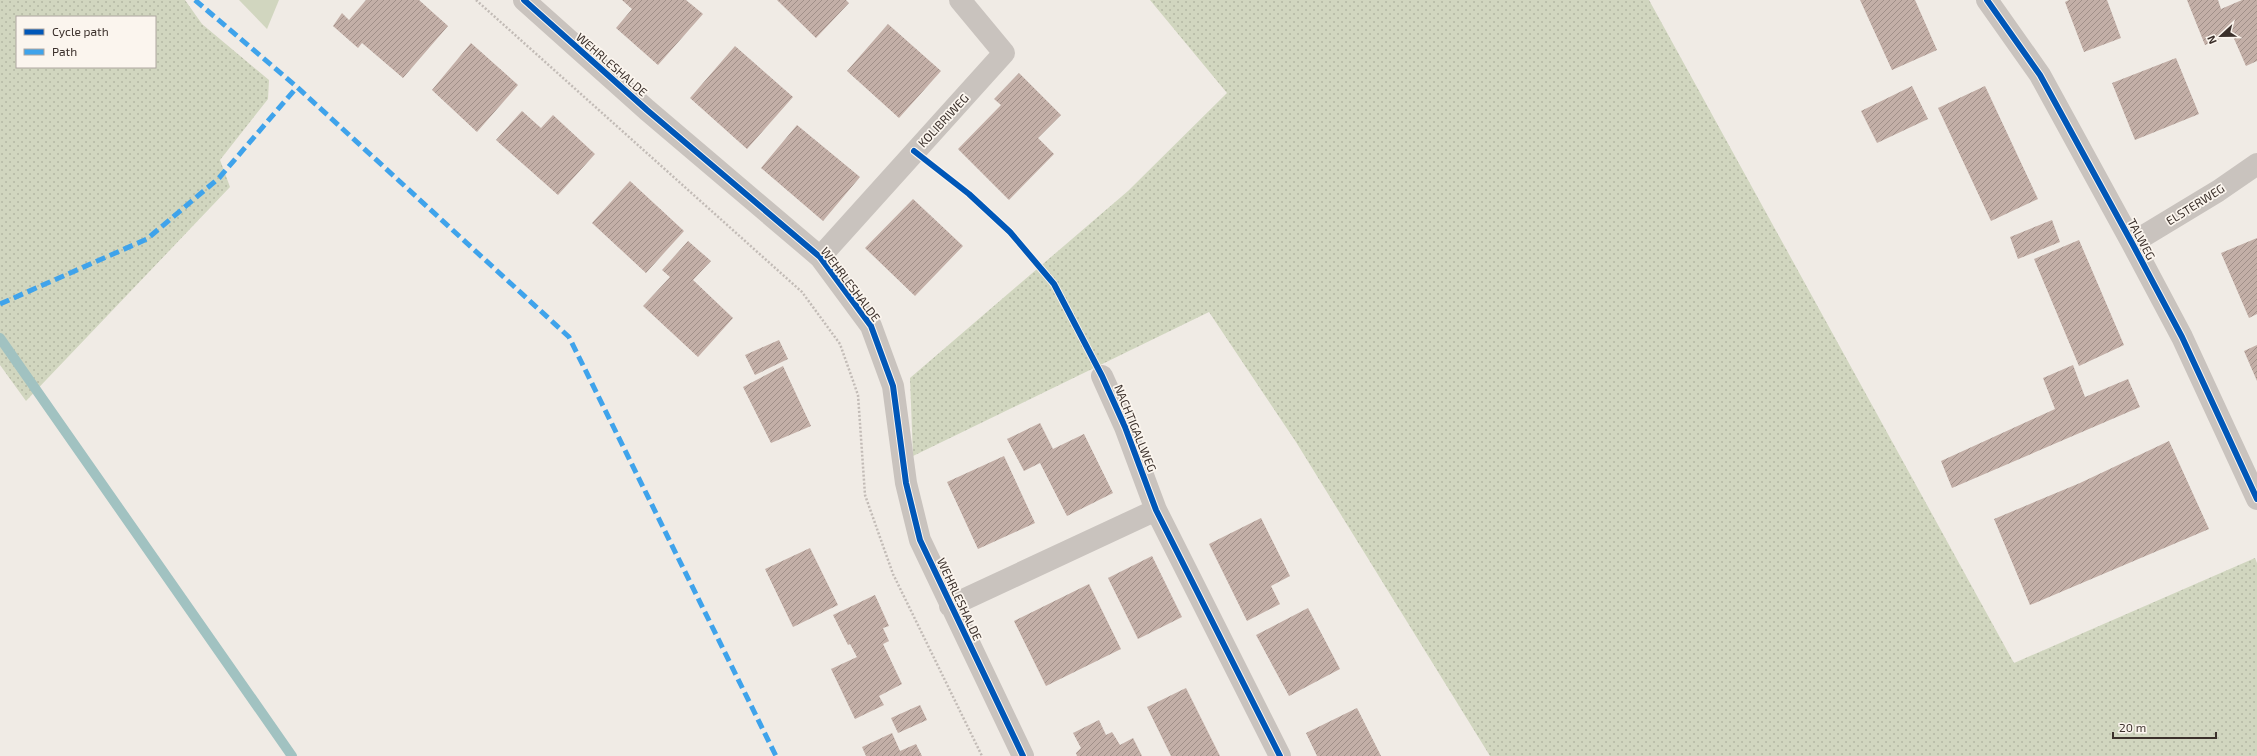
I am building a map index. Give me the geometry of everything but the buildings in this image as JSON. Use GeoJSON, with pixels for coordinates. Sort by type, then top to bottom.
{"type":"FeatureCollection","features":[{"type":"Feature","properties":{"kind":"street","name":"WEHRLESHALDE"},"geometry":{"type":"LineString","coordinates":[[524,0],[647,110],[820,257],[871,326],[893,386],[906,483],[920,540],[950,606],[1023,756]]}},
{"type":"Feature","properties":{"kind":"street","name":"KOLIBRIWEG"},"geometry":{"type":"LineString","coordinates":[[820,257],[1004,53],[960,0]]}},
{"type":"Feature","properties":{"kind":"street","name":"TALWEG"},"geometry":{"type":"LineString","coordinates":[[1987,0],[2040,75],[2132,243],[2182,337],[2257,499]]}},
{"type":"Feature","properties":{"kind":"street","name":"ELSTERWEG"},"geometry":{"type":"LineString","coordinates":[[2132,243],[2218,191],[2257,164]]}},
{"type":"Feature","properties":{"kind":"street","name":"NACHTIGALLWEG"},"geometry":{"type":"LineString","coordinates":[[1102,376],[1125,427],[1156,510],[1280,756]]}},
{"type":"Feature","properties":{"kind":"street"},"geometry":{"type":"LineString","coordinates":[[950,606],[1156,510]]}},
{"type":"Feature","properties":{"kind":"path"},"geometry":{"type":"LineString","coordinates":[[476,0],[802,292],[840,344],[858,395],[865,495],[893,574],[982,756]]}},
{"type":"Feature","properties":{"kind":"green space"},"geometry":{"type":"Polygon","coordinates":[[[0,0],[185,0],[202,24],[269,80],[268,99],[220,160],[230,187],[26,401],[0,365],[0,0]]]}},
{"type":"Feature","properties":{"kind":"green space"},"geometry":{"type":"Polygon","coordinates":[[[239,0],[279,0],[267,29],[239,0]]]}},
{"type":"Feature","properties":{"kind":"green space"},"geometry":{"type":"Polygon","coordinates":[[[1150,0],[1649,0],[2014,663],[2255,558],[2257,563],[2257,756],[1490,756],[1296,442],[1209,312],[913,456],[910,378],[1128,191],[1227,93],[1150,0]]]}},
{"type":"Feature","properties":{"kind":"waterway"},"geometry":{"type":"LineString","coordinates":[[0,338],[292,756]]}},
{"type":"Feature","properties":{"kind":"marked path"},"geometry":{"type":"LineString","coordinates":[[195,0],[297,87],[569,337],[776,756]]}},
{"type":"Feature","properties":{"kind":"marked path"},"geometry":{"type":"LineString","coordinates":[[0,304],[147,239],[219,178],[297,87]]}},
{"type":"Feature","properties":{"kind":"cycle path"},"geometry":{"type":"LineString","coordinates":[[524,0],[647,110],[820,257],[871,326],[893,386],[906,483],[920,540],[1023,756]]}},
{"type":"Feature","properties":{"kind":"cycle path"},"geometry":{"type":"LineString","coordinates":[[1987,0],[2040,75],[2132,243],[2182,337],[2257,499]]}},
{"type":"Feature","properties":{"kind":"cycle path"},"geometry":{"type":"LineString","coordinates":[[914,151],[969,194],[1010,232],[1054,284],[1102,376],[1125,427],[1156,510],[1280,756]]}}]}
